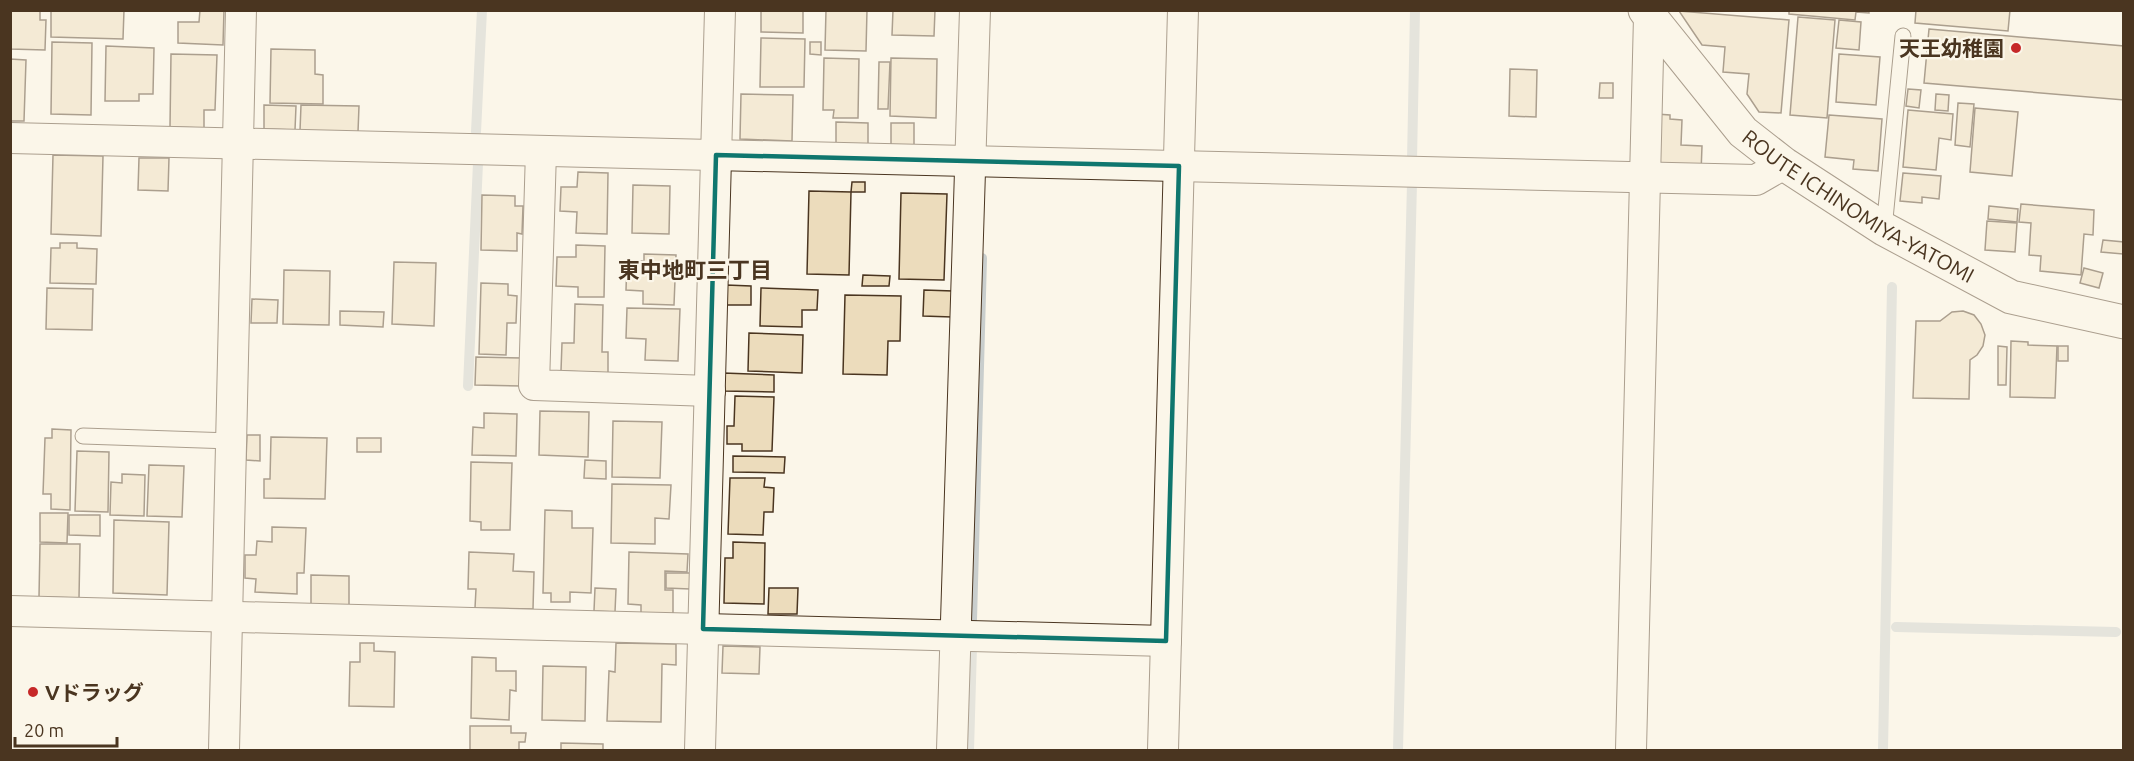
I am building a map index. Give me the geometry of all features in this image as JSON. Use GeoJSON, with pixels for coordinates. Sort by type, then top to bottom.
{"type":"FeatureCollection","features":[{"type":"Feature","properties":{"kind":"main road","name":"ROUTE ICHINOMIYA-YATOMI"},"geometry":{"type":"LineString","coordinates":[[1648,12],[1743,132],[1784,165],[1884,229],[2012,297],[2124,322]]}},
{"type":"Feature","properties":{"kind":"street"},"geometry":{"type":"LineString","coordinates":[[224,750],[241,10]]}},
{"type":"Feature","properties":{"kind":"street"},"geometry":{"type":"LineString","coordinates":[[700,750],[720,10]]}},
{"type":"Feature","properties":{"kind":"street"},"geometry":{"type":"LineString","coordinates":[[952,750],[975,10]]}},
{"type":"Feature","properties":{"kind":"street"},"geometry":{"type":"LineString","coordinates":[[1163,750],[1183,10]]}},
{"type":"Feature","properties":{"kind":"street"},"geometry":{"type":"LineString","coordinates":[[1631,750],[1648,12]]}},
{"type":"Feature","properties":{"kind":"street"},"geometry":{"type":"LineString","coordinates":[[10,138],[1756,180],[1784,165]]}},
{"type":"Feature","properties":{"kind":"street"},"geometry":{"type":"LineString","coordinates":[[541,151],[534,385],[710,391]]}},
{"type":"Feature","properties":{"kind":"street"},"geometry":{"type":"LineString","coordinates":[[10,611],[227,615],[1166,642]]}},
{"type":"Feature","properties":{"kind":"lane"},"geometry":{"type":"LineString","coordinates":[[1884,229],[1903,36]]}},
{"type":"Feature","properties":{"kind":"lane"},"geometry":{"type":"LineString","coordinates":[[83,436],[231,441]]}},
{"type":"Feature","properties":{"kind":"highlighted area"},"geometry":{"type":"Polygon","coordinates":[[[716,155],[1179,166],[1166,641],[703,629],[716,155]]]}},
{"type":"Feature","properties":{"kind":"building"},"geometry":{"type":"Polygon","coordinates":[[[10,10],[40,10],[40,20],[46,20],[45,50],[10,49],[10,10]]]}},
{"type":"Feature","properties":{"kind":"building"},"geometry":{"type":"Polygon","coordinates":[[[51,10],[124,10],[123,39],[51,37],[51,10]]]}},
{"type":"Feature","properties":{"kind":"building"},"geometry":{"type":"Polygon","coordinates":[[[200,10],[224,10],[223,45],[178,43],[178,22],[199,22],[200,10]]]}},
{"type":"Feature","properties":{"kind":"building"},"geometry":{"type":"Polygon","coordinates":[[[761,10],[803,10],[803,33],[761,32],[761,10]]]}},
{"type":"Feature","properties":{"kind":"building"},"geometry":{"type":"Polygon","coordinates":[[[826,10],[867,10],[866,51],[825,50],[826,10]]]}},
{"type":"Feature","properties":{"kind":"building"},"geometry":{"type":"Polygon","coordinates":[[[893,10],[935,10],[934,36],[892,35],[893,10]]]}},
{"type":"Feature","properties":{"kind":"building"},"geometry":{"type":"Polygon","coordinates":[[[1789,10],[1869,10],[1869,13],[1856,12],[1855,20],[1789,14],[1789,10]]]}},
{"type":"Feature","properties":{"kind":"building"},"geometry":{"type":"Polygon","coordinates":[[[1916,10],[2010,10],[2008,31],[1915,23],[1916,10]]]}},
{"type":"Feature","properties":{"kind":"building"},"geometry":{"type":"Polygon","coordinates":[[[1679,11],[1789,20],[1781,113],[1759,112],[1747,94],[1749,74],[1723,72],[1725,47],[1702,45],[1679,11]]]}},
{"type":"Feature","properties":{"kind":"building"},"geometry":{"type":"Polygon","coordinates":[[[1798,17],[1835,20],[1827,118],[1790,115],[1798,17]]]}},
{"type":"Feature","properties":{"kind":"building"},"geometry":{"type":"Polygon","coordinates":[[[1839,20],[1861,22],[1859,50],[1836,48],[1839,20]]]}},
{"type":"Feature","properties":{"kind":"building"},"geometry":{"type":"Polygon","coordinates":[[[1929,29],[2124,46],[2124,100],[1924,83],[1929,29]]]}},
{"type":"Feature","properties":{"kind":"building"},"geometry":{"type":"Polygon","coordinates":[[[761,38],[805,39],[804,87],[760,87],[761,38]]]}},
{"type":"Feature","properties":{"kind":"building"},"geometry":{"type":"Polygon","coordinates":[[[52,42],[92,43],[91,115],[51,114],[52,42]]]}},
{"type":"Feature","properties":{"kind":"building"},"geometry":{"type":"Polygon","coordinates":[[[810,42],[821,42],[821,55],[810,54],[810,42]]]}},
{"type":"Feature","properties":{"kind":"building"},"geometry":{"type":"Polygon","coordinates":[[[106,46],[154,48],[153,94],[139,94],[139,101],[105,101],[106,46]]]}},
{"type":"Feature","properties":{"kind":"building"},"geometry":{"type":"Polygon","coordinates":[[[271,49],[315,50],[315,74],[323,75],[323,104],[270,103],[271,49]]]}},
{"type":"Feature","properties":{"kind":"building"},"geometry":{"type":"Polygon","coordinates":[[[171,54],[217,55],[215,110],[204,110],[204,128],[170,127],[171,54]]]}},
{"type":"Feature","properties":{"kind":"building"},"geometry":{"type":"Polygon","coordinates":[[[1839,54],[1880,57],[1876,105],[1836,102],[1839,54]]]}},
{"type":"Feature","properties":{"kind":"building"},"geometry":{"type":"Polygon","coordinates":[[[824,58],[859,59],[858,118],[833,118],[834,110],[823,110],[824,58]]]}},
{"type":"Feature","properties":{"kind":"building"},"geometry":{"type":"Polygon","coordinates":[[[891,58],[937,59],[936,118],[890,116],[891,58]]]}},
{"type":"Feature","properties":{"kind":"building"},"geometry":{"type":"Polygon","coordinates":[[[10,59],[26,60],[24,121],[10,121],[10,59]]]}},
{"type":"Feature","properties":{"kind":"building"},"geometry":{"type":"Polygon","coordinates":[[[879,62],[890,62],[888,109],[878,109],[879,62]]]}},
{"type":"Feature","properties":{"kind":"building"},"geometry":{"type":"Polygon","coordinates":[[[1510,69],[1537,70],[1536,117],[1509,116],[1510,69]]]}},
{"type":"Feature","properties":{"kind":"building"},"geometry":{"type":"Polygon","coordinates":[[[1600,83],[1613,83],[1613,98],[1599,98],[1600,83]]]}},
{"type":"Feature","properties":{"kind":"building"},"geometry":{"type":"Polygon","coordinates":[[[1908,89],[1921,90],[1919,108],[1906,106],[1908,89]]]}},
{"type":"Feature","properties":{"kind":"building"},"geometry":{"type":"Polygon","coordinates":[[[741,94],[793,95],[792,141],[740,139],[741,94]]]}},
{"type":"Feature","properties":{"kind":"building"},"geometry":{"type":"Polygon","coordinates":[[[1936,94],[1949,95],[1948,111],[1935,110],[1936,94]]]}},
{"type":"Feature","properties":{"kind":"building"},"geometry":{"type":"Polygon","coordinates":[[[1958,103],[1974,104],[1970,147],[1955,145],[1958,103]]]}},
{"type":"Feature","properties":{"kind":"building"},"geometry":{"type":"Polygon","coordinates":[[[264,105],[296,106],[295,130],[264,129],[264,105]]]}},
{"type":"Feature","properties":{"kind":"building"},"geometry":{"type":"Polygon","coordinates":[[[301,105],[359,106],[358,132],[300,131],[301,105]]]}},
{"type":"Feature","properties":{"kind":"building"},"geometry":{"type":"Polygon","coordinates":[[[1975,108],[2018,112],[2012,176],[1970,172],[1975,108]]]}},
{"type":"Feature","properties":{"kind":"building"},"geometry":{"type":"Polygon","coordinates":[[[1908,110],[1953,114],[1951,140],[1939,138],[1936,170],[1903,167],[1908,110]]]}},
{"type":"Feature","properties":{"kind":"building"},"geometry":{"type":"Polygon","coordinates":[[[1656,114],[1670,115],[1670,119],[1682,120],[1681,145],[1702,146],[1701,173],[1654,172],[1656,114]]]}},
{"type":"Feature","properties":{"kind":"building"},"geometry":{"type":"Polygon","coordinates":[[[1829,115],[1882,119],[1878,171],[1853,169],[1854,160],[1825,157],[1829,115]]]}},
{"type":"Feature","properties":{"kind":"building"},"geometry":{"type":"Polygon","coordinates":[[[836,122],[868,123],[868,145],[836,144],[836,122]]]}},
{"type":"Feature","properties":{"kind":"building"},"geometry":{"type":"Polygon","coordinates":[[[891,123],[914,123],[914,146],[891,146],[891,123]]]}},
{"type":"Feature","properties":{"kind":"building"},"geometry":{"type":"Polygon","coordinates":[[[53,155],[103,156],[101,236],[51,234],[53,155]]]}},
{"type":"Feature","properties":{"kind":"building"},"geometry":{"type":"Polygon","coordinates":[[[139,158],[169,158],[168,191],[138,190],[139,158]]]}},
{"type":"Feature","properties":{"kind":"building"},"geometry":{"type":"Polygon","coordinates":[[[578,172],[608,173],[607,234],[576,233],[577,212],[560,211],[561,187],[577,187],[578,172]]]}},
{"type":"Feature","properties":{"kind":"building"},"geometry":{"type":"Polygon","coordinates":[[[1903,173],[1941,176],[1939,199],[1922,197],[1922,203],[1900,201],[1903,173]]]}},
{"type":"Feature","properties":{"kind":"building"},"geometry":{"type":"Polygon","coordinates":[[[852,182],[865,182],[865,192],[851,192],[852,182]]]}},
{"type":"Feature","properties":{"kind":"building"},"geometry":{"type":"Polygon","coordinates":[[[633,185],[670,186],[669,234],[632,233],[633,185]]]}},
{"type":"Feature","properties":{"kind":"building"},"geometry":{"type":"Polygon","coordinates":[[[809,191],[851,192],[849,275],[807,274],[809,191]]]}},
{"type":"Feature","properties":{"kind":"building"},"geometry":{"type":"Polygon","coordinates":[[[901,193],[947,194],[944,280],[899,279],[901,193]]]}},
{"type":"Feature","properties":{"kind":"building"},"geometry":{"type":"Polygon","coordinates":[[[482,195],[515,196],[515,206],[523,206],[522,234],[517,233],[517,251],[481,250],[482,195]]]}},
{"type":"Feature","properties":{"kind":"building"},"geometry":{"type":"Polygon","coordinates":[[[2021,204],[2094,210],[2093,235],[2084,234],[2081,275],[2040,271],[2041,256],[2029,255],[2031,223],[2019,222],[2021,204]]]}},
{"type":"Feature","properties":{"kind":"building"},"geometry":{"type":"Polygon","coordinates":[[[1989,206],[2018,209],[2017,222],[1988,219],[1989,206]]]}},
{"type":"Feature","properties":{"kind":"building"},"geometry":{"type":"Polygon","coordinates":[[[1987,221],[2017,223],[2015,252],[1985,250],[1987,221]]]}},
{"type":"Feature","properties":{"kind":"building"},"geometry":{"type":"Polygon","coordinates":[[[2103,240],[2124,242],[2123,254],[2101,252],[2103,240]]]}},
{"type":"Feature","properties":{"kind":"building"},"geometry":{"type":"Polygon","coordinates":[[[60,243],[77,243],[77,248],[97,249],[96,284],[50,283],[51,248],[60,248],[60,243]]]}},
{"type":"Feature","properties":{"kind":"building"},"geometry":{"type":"Polygon","coordinates":[[[576,245],[605,246],[604,297],[578,297],[578,287],[556,286],[557,257],[576,257],[576,245]]]}},
{"type":"Feature","properties":{"kind":"building"},"geometry":{"type":"Polygon","coordinates":[[[644,254],[676,255],[674,305],[643,304],[643,291],[626,290],[627,261],[644,261],[644,254]]]}},
{"type":"Feature","properties":{"kind":"building"},"geometry":{"type":"Polygon","coordinates":[[[394,262],[436,263],[434,326],[392,324],[394,262]]]}},
{"type":"Feature","properties":{"kind":"building"},"geometry":{"type":"Polygon","coordinates":[[[2084,268],[2103,273],[2099,288],[2080,283],[2084,268]]]}},
{"type":"Feature","properties":{"kind":"building"},"geometry":{"type":"Polygon","coordinates":[[[284,270],[330,271],[329,325],[283,324],[284,270]]]}},
{"type":"Feature","properties":{"kind":"building"},"geometry":{"type":"Polygon","coordinates":[[[863,275],[890,276],[889,286],[862,286],[863,275]]]}},
{"type":"Feature","properties":{"kind":"building"},"geometry":{"type":"Polygon","coordinates":[[[481,283],[508,284],[508,295],[517,296],[516,323],[507,323],[506,355],[479,354],[481,283]]]}},
{"type":"Feature","properties":{"kind":"building"},"geometry":{"type":"Polygon","coordinates":[[[726,285],[751,286],[751,305],[725,305],[726,285]]]}},
{"type":"Feature","properties":{"kind":"building"},"geometry":{"type":"Polygon","coordinates":[[[47,288],[93,289],[92,330],[46,329],[47,288]]]}},
{"type":"Feature","properties":{"kind":"building"},"geometry":{"type":"Polygon","coordinates":[[[761,288],[818,290],[817,310],[802,310],[802,327],[760,326],[761,288]]]}},
{"type":"Feature","properties":{"kind":"building"},"geometry":{"type":"Polygon","coordinates":[[[924,290],[953,291],[952,317],[923,316],[924,290]]]}},
{"type":"Feature","properties":{"kind":"building"},"geometry":{"type":"Polygon","coordinates":[[[845,295],[901,296],[900,341],[888,341],[887,375],[843,374],[845,295]]]}},
{"type":"Feature","properties":{"kind":"building"},"geometry":{"type":"Polygon","coordinates":[[[252,299],[278,300],[277,323],[251,323],[252,299]]]}},
{"type":"Feature","properties":{"kind":"building"},"geometry":{"type":"Polygon","coordinates":[[[575,304],[603,305],[602,352],[608,352],[608,373],[561,371],[562,343],[574,343],[575,304]]]}},
{"type":"Feature","properties":{"kind":"building"},"geometry":{"type":"Polygon","coordinates":[[[627,308],[680,309],[678,361],[645,360],[646,339],[626,338],[627,308]]]}},
{"type":"Feature","properties":{"kind":"building"},"geometry":{"type":"Polygon","coordinates":[[[340,311],[384,312],[383,327],[340,325],[340,311]]]}},
{"type":"Feature","properties":{"kind":"building"},"geometry":{"type":"Polygon","coordinates":[[[1963,311],[1974,315],[1985,335],[1983,346],[1970,360],[1969,399],[1913,398],[1916,321],[1940,321],[1952,312],[1963,311]]]}},
{"type":"Feature","properties":{"kind":"building"},"geometry":{"type":"Polygon","coordinates":[[[749,333],[803,335],[802,373],[748,371],[749,333]]]}},
{"type":"Feature","properties":{"kind":"building"},"geometry":{"type":"Polygon","coordinates":[[[2011,341],[2028,342],[2028,345],[2057,346],[2055,398],[2010,397],[2011,341]]]}},
{"type":"Feature","properties":{"kind":"building"},"geometry":{"type":"Polygon","coordinates":[[[1998,346],[2007,347],[2006,385],[1998,385],[1998,346]]]}},
{"type":"Feature","properties":{"kind":"building"},"geometry":{"type":"Polygon","coordinates":[[[2058,346],[2068,346],[2068,361],[2058,361],[2058,346]]]}},
{"type":"Feature","properties":{"kind":"building"},"geometry":{"type":"Polygon","coordinates":[[[476,357],[522,358],[521,386],[475,385],[476,357]]]}},
{"type":"Feature","properties":{"kind":"building"},"geometry":{"type":"Polygon","coordinates":[[[723,373],[774,375],[774,392],[723,391],[723,373]]]}},
{"type":"Feature","properties":{"kind":"building"},"geometry":{"type":"Polygon","coordinates":[[[735,396],[774,397],[772,451],[742,451],[742,444],[727,444],[727,426],[734,426],[735,396]]]}},
{"type":"Feature","properties":{"kind":"building"},"geometry":{"type":"Polygon","coordinates":[[[540,411],[589,412],[588,457],[539,455],[540,411]]]}},
{"type":"Feature","properties":{"kind":"building"},"geometry":{"type":"Polygon","coordinates":[[[484,413],[517,414],[516,456],[472,455],[473,427],[484,428],[484,413]]]}},
{"type":"Feature","properties":{"kind":"building"},"geometry":{"type":"Polygon","coordinates":[[[613,421],[662,422],[660,478],[612,477],[613,421]]]}},
{"type":"Feature","properties":{"kind":"building"},"geometry":{"type":"Polygon","coordinates":[[[52,429],[71,430],[70,510],[51,509],[51,494],[43,494],[45,438],[52,438],[52,429]]]}},
{"type":"Feature","properties":{"kind":"building"},"geometry":{"type":"Polygon","coordinates":[[[247,435],[260,435],[260,461],[246,460],[247,435]]]}},
{"type":"Feature","properties":{"kind":"building"},"geometry":{"type":"Polygon","coordinates":[[[271,437],[327,438],[325,499],[264,498],[264,479],[270,479],[271,437]]]}},
{"type":"Feature","properties":{"kind":"building"},"geometry":{"type":"Polygon","coordinates":[[[357,438],[381,438],[381,452],[357,452],[357,438]]]}},
{"type":"Feature","properties":{"kind":"building"},"geometry":{"type":"Polygon","coordinates":[[[77,451],[109,452],[108,512],[75,511],[77,451]]]}},
{"type":"Feature","properties":{"kind":"building"},"geometry":{"type":"Polygon","coordinates":[[[733,456],[785,457],[784,473],[733,472],[733,456]]]}},
{"type":"Feature","properties":{"kind":"building"},"geometry":{"type":"Polygon","coordinates":[[[585,460],[606,461],[606,479],[584,478],[585,460]]]}},
{"type":"Feature","properties":{"kind":"building"},"geometry":{"type":"Polygon","coordinates":[[[471,462],[512,463],[510,530],[481,530],[481,522],[470,521],[471,462]]]}},
{"type":"Feature","properties":{"kind":"building"},"geometry":{"type":"Polygon","coordinates":[[[149,465],[184,466],[182,517],[147,516],[149,465]]]}},
{"type":"Feature","properties":{"kind":"building"},"geometry":{"type":"Polygon","coordinates":[[[122,474],[145,475],[144,516],[110,515],[111,482],[122,483],[122,474]]]}},
{"type":"Feature","properties":{"kind":"building"},"geometry":{"type":"Polygon","coordinates":[[[730,478],[765,478],[764,487],[774,488],[773,512],[764,512],[763,535],[728,534],[730,478]]]}},
{"type":"Feature","properties":{"kind":"building"},"geometry":{"type":"Polygon","coordinates":[[[612,484],[671,485],[669,519],[655,518],[655,544],[611,543],[612,484]]]}},
{"type":"Feature","properties":{"kind":"building"},"geometry":{"type":"Polygon","coordinates":[[[545,510],[572,511],[572,528],[593,528],[591,593],[570,592],[570,602],[551,602],[551,593],[543,593],[545,510]]]}},
{"type":"Feature","properties":{"kind":"building"},"geometry":{"type":"Polygon","coordinates":[[[40,513],[68,513],[67,543],[40,542],[40,513]]]}},
{"type":"Feature","properties":{"kind":"building"},"geometry":{"type":"Polygon","coordinates":[[[69,515],[100,515],[100,536],[69,535],[69,515]]]}},
{"type":"Feature","properties":{"kind":"building"},"geometry":{"type":"Polygon","coordinates":[[[114,520],[169,522],[167,595],[113,593],[114,520]]]}},
{"type":"Feature","properties":{"kind":"building"},"geometry":{"type":"Polygon","coordinates":[[[272,527],[306,528],[304,573],[297,573],[297,594],[255,592],[256,579],[245,578],[245,555],[256,555],[257,541],[272,542],[272,527]]]}},
{"type":"Feature","properties":{"kind":"building"},"geometry":{"type":"Polygon","coordinates":[[[733,542],[765,543],[764,604],[724,603],[725,558],[733,558],[733,542]]]}},
{"type":"Feature","properties":{"kind":"building"},"geometry":{"type":"Polygon","coordinates":[[[40,544],[80,544],[79,598],[39,597],[40,544]]]}},
{"type":"Feature","properties":{"kind":"building"},"geometry":{"type":"Polygon","coordinates":[[[469,552],[514,554],[513,571],[534,572],[533,609],[475,608],[476,589],[468,589],[469,552]]]}},
{"type":"Feature","properties":{"kind":"building"},"geometry":{"type":"Polygon","coordinates":[[[629,552],[688,554],[687,572],[665,571],[665,590],[673,590],[673,614],[641,613],[641,605],[628,604],[629,552]]]}},
{"type":"Feature","properties":{"kind":"building"},"geometry":{"type":"Polygon","coordinates":[[[666,573],[690,573],[690,589],[666,588],[666,573]]]}},
{"type":"Feature","properties":{"kind":"building"},"geometry":{"type":"Polygon","coordinates":[[[311,575],[349,576],[349,606],[311,605],[311,575]]]}},
{"type":"Feature","properties":{"kind":"building"},"geometry":{"type":"Polygon","coordinates":[[[595,588],[616,589],[615,612],[594,611],[595,588]]]}},
{"type":"Feature","properties":{"kind":"building"},"geometry":{"type":"Polygon","coordinates":[[[769,588],[798,588],[797,614],[768,614],[769,588]]]}},
{"type":"Feature","properties":{"kind":"building"},"geometry":{"type":"Polygon","coordinates":[[[360,643],[374,643],[374,651],[395,652],[394,707],[349,706],[350,662],[360,662],[360,643]]]}},
{"type":"Feature","properties":{"kind":"building"},"geometry":{"type":"Polygon","coordinates":[[[616,643],[676,644],[676,665],[662,664],[661,722],[607,721],[609,671],[615,672],[616,643]]]}},
{"type":"Feature","properties":{"kind":"building"},"geometry":{"type":"Polygon","coordinates":[[[723,646],[760,647],[759,674],[722,673],[723,646]]]}},
{"type":"Feature","properties":{"kind":"building"},"geometry":{"type":"Polygon","coordinates":[[[472,657],[496,658],[496,671],[516,671],[516,691],[510,690],[509,720],[471,718],[472,657]]]}},
{"type":"Feature","properties":{"kind":"building"},"geometry":{"type":"Polygon","coordinates":[[[543,666],[586,667],[585,721],[542,720],[543,666]]]}},
{"type":"Feature","properties":{"kind":"building"},"geometry":{"type":"Polygon","coordinates":[[[470,726],[511,726],[511,733],[526,733],[525,742],[519,742],[519,750],[470,750],[470,726]]]}},
{"type":"Feature","properties":{"kind":"building"},"geometry":{"type":"Polygon","coordinates":[[[561,743],[603,744],[603,750],[561,750],[561,743]]]}},
{"type":"Feature","properties":{"kind":"waterway"},"geometry":{"type":"LineString","coordinates":[[476,132],[482,10]]}},
{"type":"Feature","properties":{"kind":"waterway"},"geometry":{"type":"LineString","coordinates":[[1412,160],[1415,10]]}},
{"type":"Feature","properties":{"kind":"waterway"},"geometry":{"type":"LineString","coordinates":[[468,386],[478,163]]}},
{"type":"Feature","properties":{"kind":"waterway"},"geometry":{"type":"LineString","coordinates":[[1398,750],[1412,183]]}},
{"type":"Feature","properties":{"kind":"waterway"},"geometry":{"type":"LineString","coordinates":[[972,620],[982,258]]}},
{"type":"Feature","properties":{"kind":"waterway"},"geometry":{"type":"LineString","coordinates":[[1883,750],[1892,287]]}},
{"type":"Feature","properties":{"kind":"waterway"},"geometry":{"type":"LineString","coordinates":[[1896,627],[2116,632]]}},
{"type":"Feature","properties":{"kind":"waterway"},"geometry":{"type":"LineString","coordinates":[[969,750],[972,646]]}},
{"type":"Feature","properties":{"kind":"place","name":"天王幼稚園"},"geometry":{"type":"Point","coordinates":[2016,48]}},
{"type":"Feature","properties":{"kind":"place","name":"Vドラッグ"},"geometry":{"type":"Point","coordinates":[33,692]}},
{"type":"Feature","properties":{"kind":"district","name":"東中地町三丁目"},"geometry":{"type":"Point","coordinates":[695,269]}}]}
